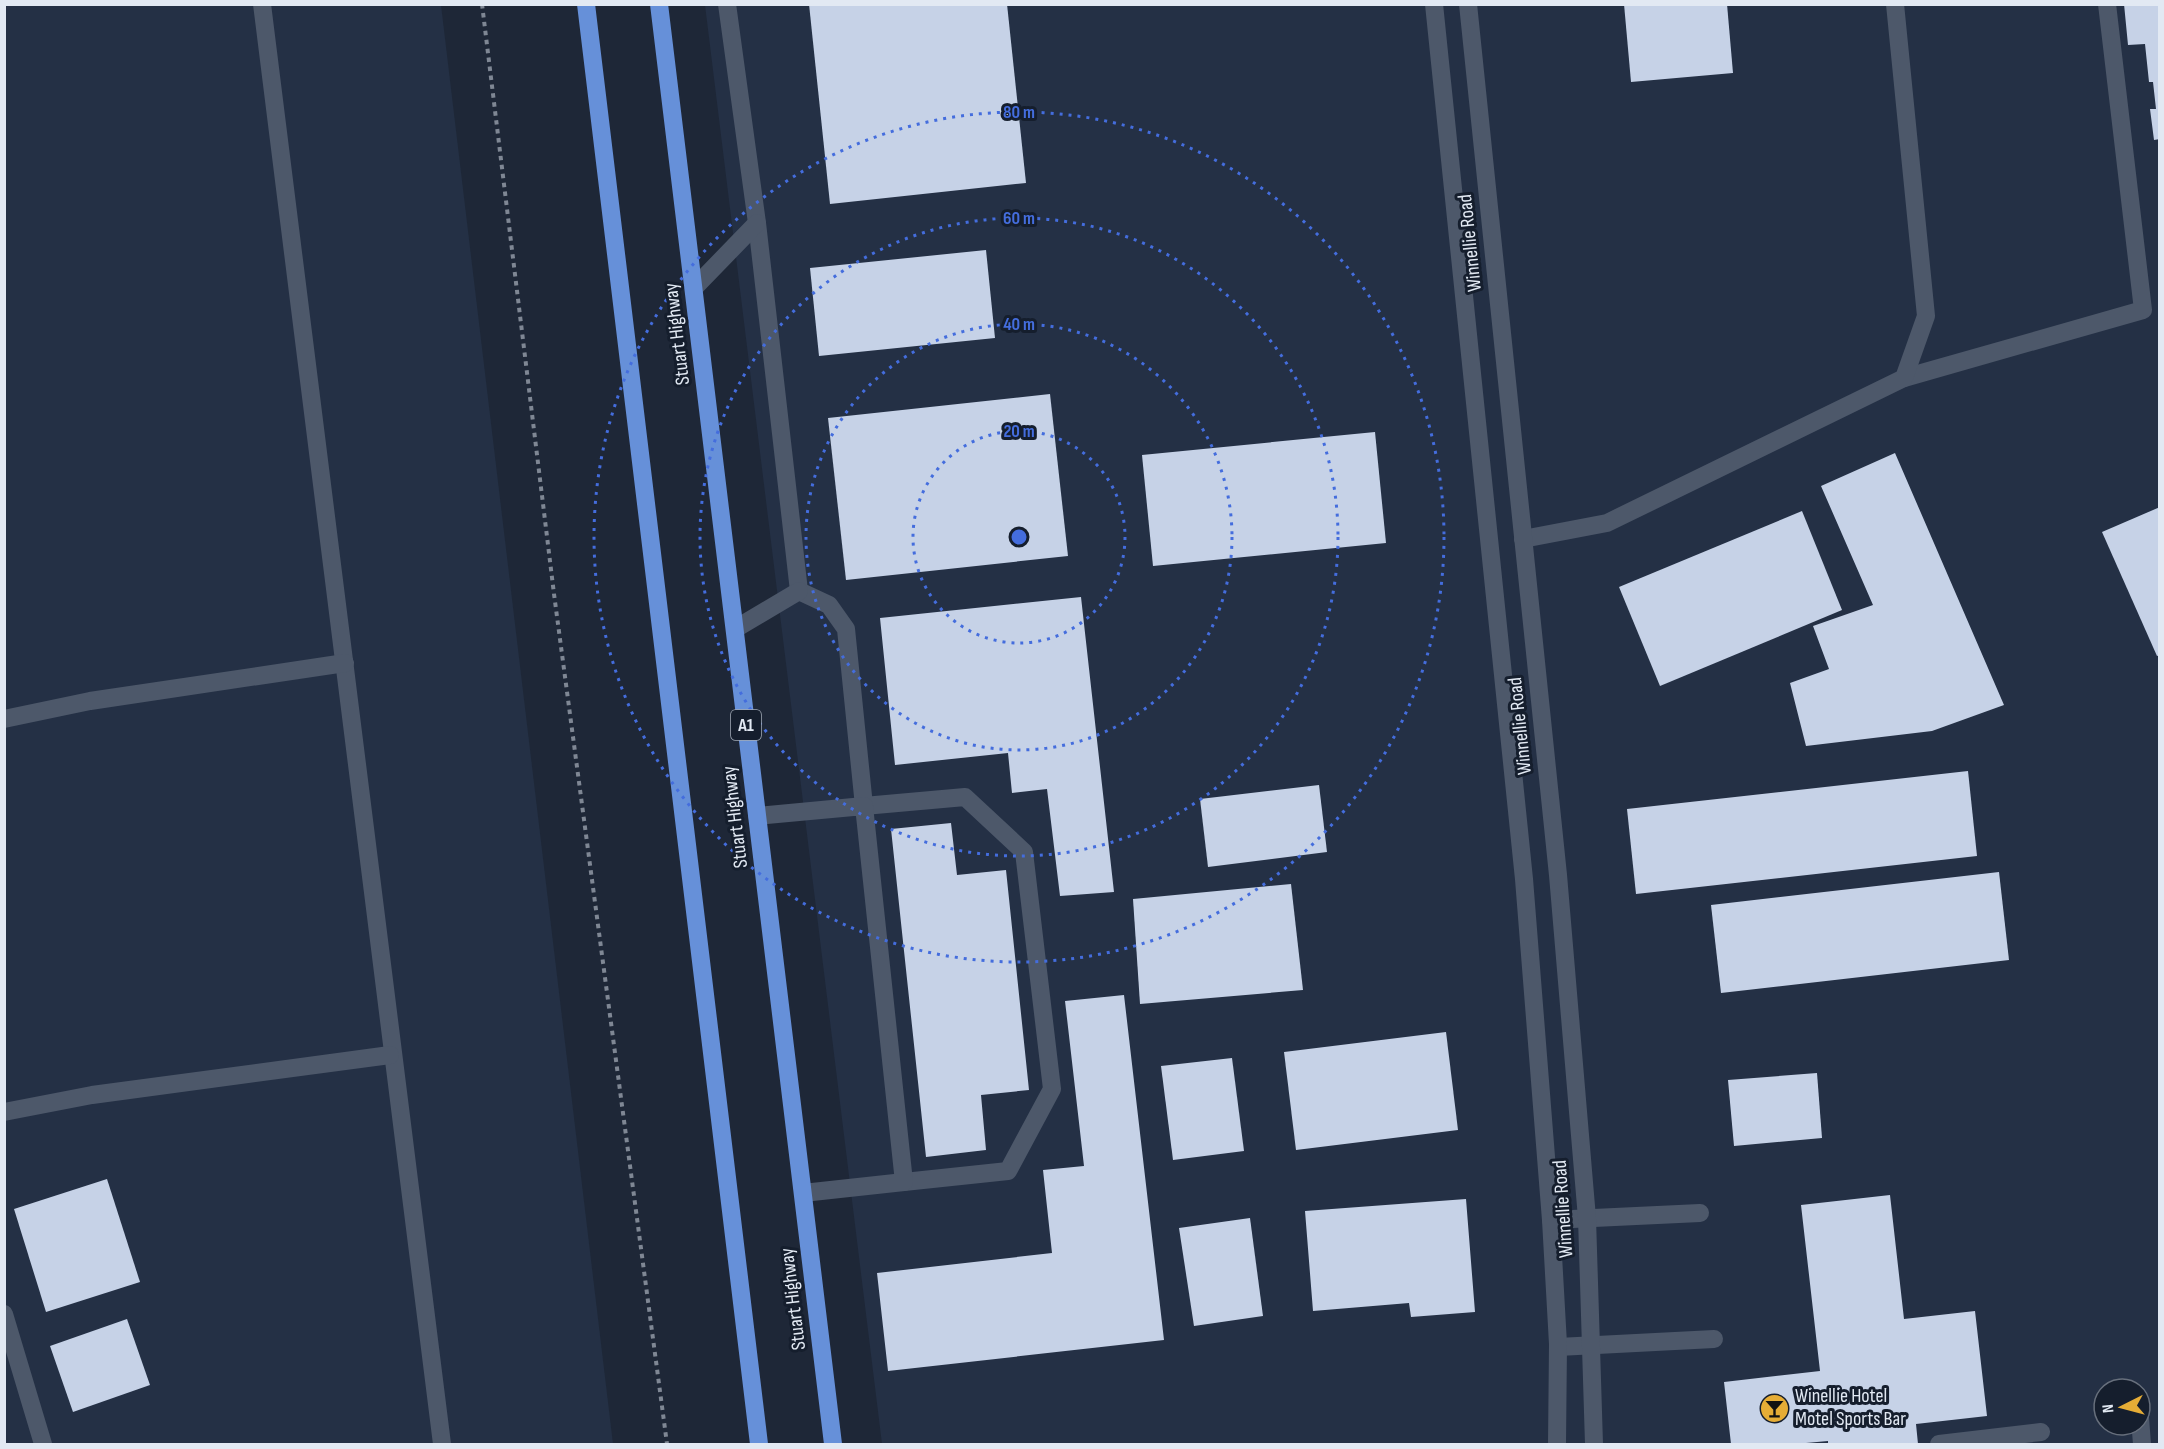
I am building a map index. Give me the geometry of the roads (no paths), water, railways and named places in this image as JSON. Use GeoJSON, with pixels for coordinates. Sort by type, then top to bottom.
{"type":"FeatureCollection","features":[{"type":"Feature","properties":{"kind":"highway"},"geometry":{"type":"LineString","coordinates":[[586,4],[759,1444]]}},
{"type":"Feature","properties":{"kind":"highway","name":"Stuart Highway"},"geometry":{"type":"LineString","coordinates":[[659,4],[833,1444]]}},
{"type":"Feature","properties":{"kind":"street"},"geometry":{"type":"LineString","coordinates":[[262,4],[345,663],[390,1055],[442,1444]]}},
{"type":"Feature","properties":{"kind":"street"},"geometry":{"type":"LineString","coordinates":[[727,4],[756,223],[799,591]]}},
{"type":"Feature","properties":{"kind":"street","name":"Winnellie Road"},"geometry":{"type":"LineString","coordinates":[[1434,4],[1524,879],[1551,1220],[1558,1347],[1557,1444]]}},
{"type":"Feature","properties":{"kind":"street","name":"Winnellie Road"},"geometry":{"type":"LineString","coordinates":[[1468,4],[1558,875],[1587,1218],[1593,1444]]}},
{"type":"Feature","properties":{"kind":"street"},"geometry":{"type":"LineString","coordinates":[[1895,4],[1926,316],[1904,378]]}},
{"type":"Feature","properties":{"kind":"street"},"geometry":{"type":"LineString","coordinates":[[1523,540],[1607,523],[1904,378],[2143,310],[2107,4]]}},
{"type":"Feature","properties":{"kind":"street"},"geometry":{"type":"LineString","coordinates":[[694,288],[756,223]]}},
{"type":"Feature","properties":{"kind":"street"},"geometry":{"type":"LineString","coordinates":[[735,629],[799,591]]}},
{"type":"Feature","properties":{"kind":"street"},"geometry":{"type":"LineString","coordinates":[[799,591],[829,605],[846,629],[904,1182]]}},
{"type":"Feature","properties":{"kind":"street"},"geometry":{"type":"LineString","coordinates":[[4,718],[90,700],[345,663]]}},
{"type":"Feature","properties":{"kind":"street"},"geometry":{"type":"LineString","coordinates":[[758,816],[965,797],[1024,852],[1052,1089],[1008,1171],[803,1193]]}},
{"type":"Feature","properties":{"kind":"street"},"geometry":{"type":"LineString","coordinates":[[4,1113],[92,1095],[390,1055]]}},
{"type":"Feature","properties":{"kind":"street"},"geometry":{"type":"LineString","coordinates":[[1551,1220],[1700,1213]]}},
{"type":"Feature","properties":{"kind":"street"},"geometry":{"type":"LineString","coordinates":[[4,1314],[43,1444]]}},
{"type":"Feature","properties":{"kind":"street"},"geometry":{"type":"LineString","coordinates":[[1558,1347],[1714,1339]]}},
{"type":"Feature","properties":{"kind":"street"},"geometry":{"type":"LineString","coordinates":[[1939,1444],[2041,1431]]}},
{"type":"Feature","properties":{"kind":"place","name":"Winellie Hotel Motel Sports Bar"},"geometry":{"type":"Point","coordinates":[1774,1408]}}]}
